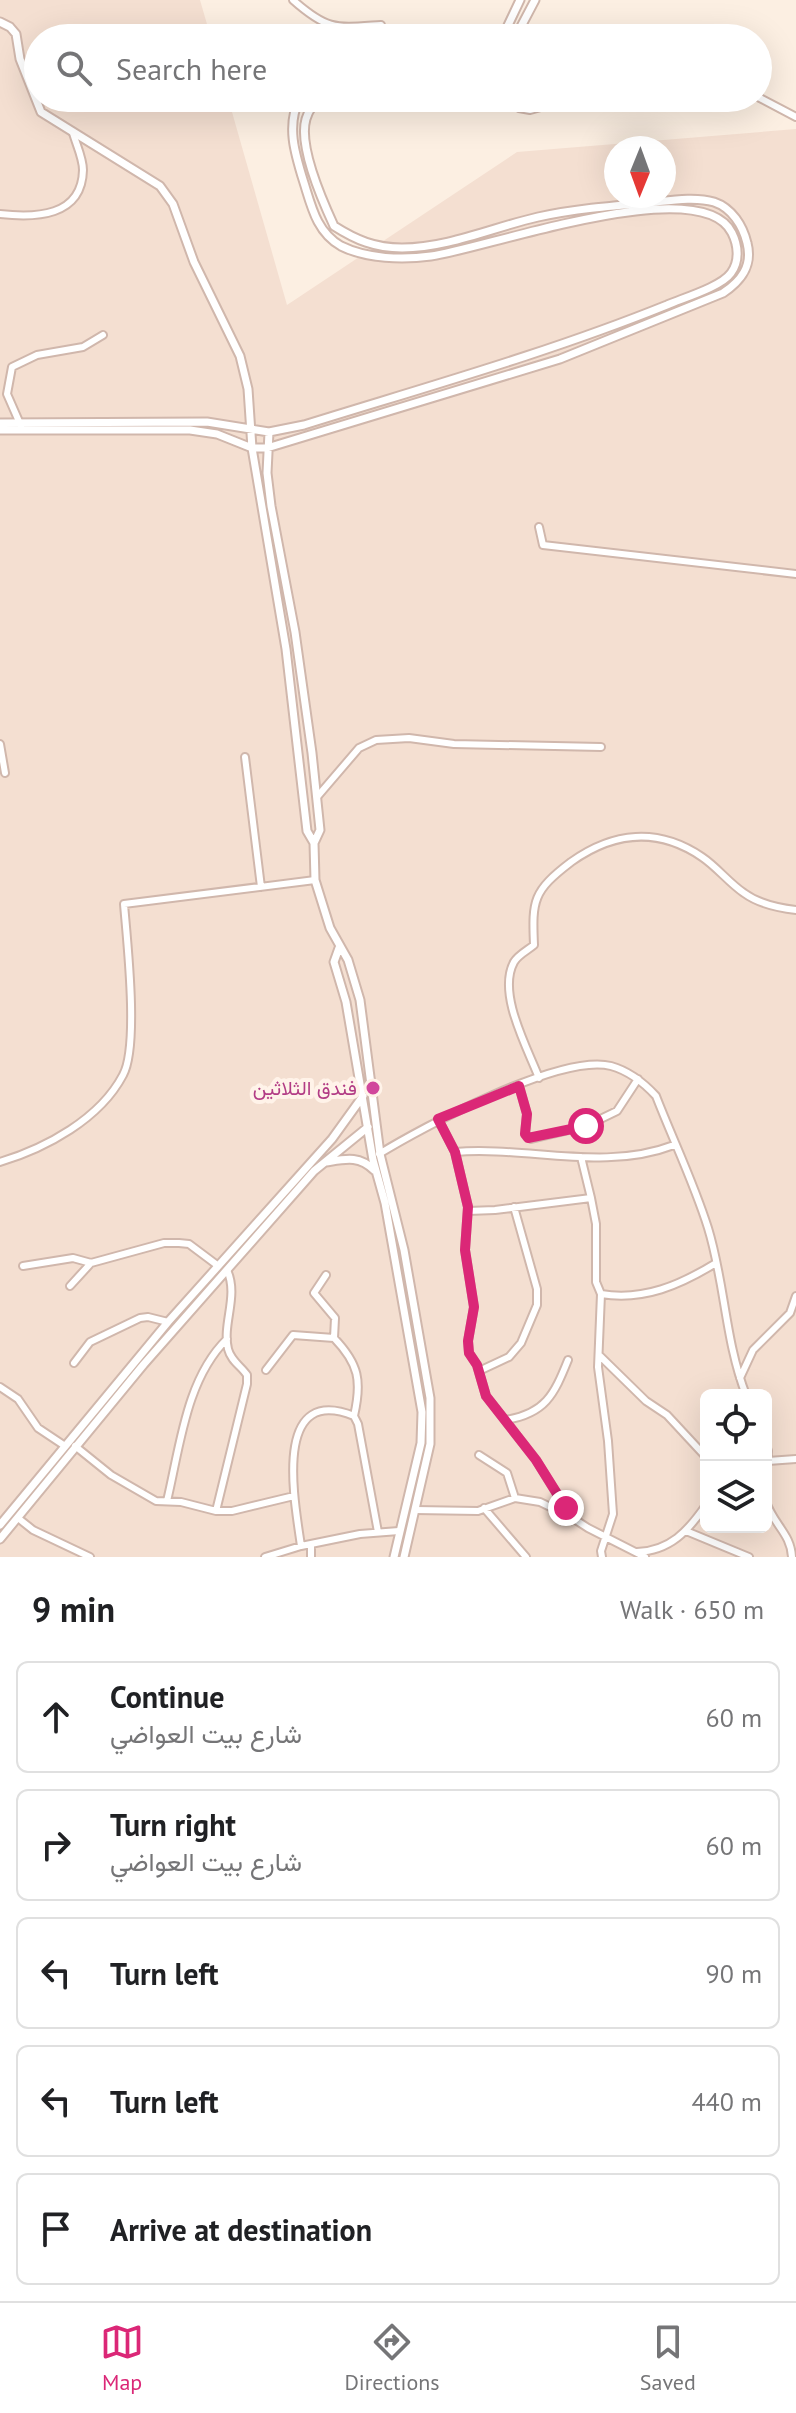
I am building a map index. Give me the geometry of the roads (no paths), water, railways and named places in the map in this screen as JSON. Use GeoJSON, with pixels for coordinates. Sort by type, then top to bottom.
{"type":"FeatureCollection","features":[{"type":"Feature","properties":{"kind":"street"},"geometry":{"type":"LineString","coordinates":[[293,0],[324,24]]}},
{"type":"Feature","properties":{"kind":"street"},"geometry":{"type":"LineString","coordinates":[[509,24],[520,0]]}},
{"type":"Feature","properties":{"kind":"street"},"geometry":{"type":"LineString","coordinates":[[522,24],[535,0]]}},
{"type":"Feature","properties":{"kind":"street"},"geometry":{"type":"LineString","coordinates":[[0,22],[16,34],[24,69]]}},
{"type":"Feature","properties":{"kind":"street"},"geometry":{"type":"LineString","coordinates":[[772,104],[796,117]]}},
{"type":"Feature","properties":{"kind":"street"},"geometry":{"type":"LineString","coordinates":[[41,112],[160,186],[173,204],[194,262],[240,356],[248,389],[252,448],[286,649],[307,831],[314,843]]}},
{"type":"Feature","properties":{"kind":"street"},"geometry":{"type":"LineString","coordinates":[[0,430],[21,426],[207,422],[269,432],[304,425],[534,356],[700,292],[731,274],[737,259],[737,247],[726,223],[715,214],[692,208],[586,219],[533,229],[433,256],[401,259],[355,251],[340,245],[318,224],[291,136],[297,112]]}},
{"type":"Feature","properties":{"kind":"street"},"geometry":{"type":"LineString","coordinates":[[0,423],[190,430],[217,434],[252,448],[267,448],[560,359],[723,293],[738,283],[749,263],[742,227],[729,210],[714,202],[686,200],[540,216],[431,245],[402,248],[371,245],[334,226],[314,175],[305,135],[309,112]]}},
{"type":"Feature","properties":{"kind":"street"},"geometry":{"type":"LineString","coordinates":[[0,214],[19,216],[57,212],[72,201],[79,189],[83,168],[73,133]]}},
{"type":"Feature","properties":{"kind":"street"},"geometry":{"type":"LineString","coordinates":[[0,364],[12,367],[37,355],[83,347],[103,335]]}},
{"type":"Feature","properties":{"kind":"street"},"geometry":{"type":"LineString","coordinates":[[12,367],[7,394],[21,426]]}},
{"type":"Feature","properties":{"kind":"street"},"geometry":{"type":"LineString","coordinates":[[269,432],[270,498],[295,632],[317,798],[320,830],[314,843],[315,880],[339,948],[348,960],[360,1000],[370,1089],[373,1160],[385,1203],[422,1412],[421,1443],[394,1557]]}},
{"type":"Feature","properties":{"kind":"street"},"geometry":{"type":"LineString","coordinates":[[539,527],[543,545],[796,574]]}},
{"type":"Feature","properties":{"kind":"street"},"geometry":{"type":"LineString","coordinates":[[317,798],[359,748],[376,740],[409,738],[454,744],[601,747]]}},
{"type":"Feature","properties":{"kind":"street"},"geometry":{"type":"LineString","coordinates":[[0,744],[5,773]]}},
{"type":"Feature","properties":{"kind":"street"},"geometry":{"type":"LineString","coordinates":[[245,757],[261,887]]}},
{"type":"Feature","properties":{"kind":"street"},"geometry":{"type":"LineString","coordinates":[[539,1078],[511,1004],[508,984],[515,960],[534,945],[532,905],[551,877],[584,853],[623,836],[662,838],[701,856],[744,894],[774,907],[796,910]]}},
{"type":"Feature","properties":{"kind":"street"},"geometry":{"type":"LineString","coordinates":[[0,1162],[48,1142],[88,1118],[125,1074],[131,1042],[124,904],[315,880]]}},
{"type":"Feature","properties":{"kind":"street"},"geometry":{"type":"LineString","coordinates":[[339,948],[334,962],[346,1002],[362,1097],[404,1250],[430,1398],[430,1444],[404,1557]]}},
{"type":"Feature","properties":{"kind":"street"},"geometry":{"type":"LineString","coordinates":[[373,1160],[438,1119],[539,1078],[590,1064],[611,1066],[638,1079],[656,1096],[708,1228],[730,1343],[744,1389]]}},
{"type":"Feature","properties":{"kind":"street"},"geometry":{"type":"LineString","coordinates":[[519,1086],[527,1114],[525,1134],[531,1139],[586,1126],[617,1111],[638,1079]]}},
{"type":"Feature","properties":{"kind":"street"},"geometry":{"type":"LineString","coordinates":[[0,1525],[217,1265],[332,1139],[370,1089]]}},
{"type":"Feature","properties":{"kind":"street"},"geometry":{"type":"LineString","coordinates":[[438,1119],[455,1152],[468,1211],[465,1250],[474,1307],[469,1353],[479,1371],[486,1396],[543,1470],[571,1517]]}},
{"type":"Feature","properties":{"kind":"street"},"geometry":{"type":"LineString","coordinates":[[0,1539],[75,1446],[324,1162],[372,1126]]}},
{"type":"Feature","properties":{"kind":"street"},"geometry":{"type":"LineString","coordinates":[[455,1152],[474,1150],[581,1157],[639,1154],[674,1145]]}},
{"type":"Feature","properties":{"kind":"street"},"geometry":{"type":"LineString","coordinates":[[581,1157],[596,1224],[596,1282],[601,1294],[598,1367],[608,1441],[613,1514],[602,1557]]}},
{"type":"Feature","properties":{"kind":"street"},"geometry":{"type":"LineString","coordinates":[[324,1162],[349,1158],[359,1160],[376,1172]]}},
{"type":"Feature","properties":{"kind":"street"},"geometry":{"type":"LineString","coordinates":[[468,1211],[591,1198]]}},
{"type":"Feature","properties":{"kind":"street"},"geometry":{"type":"LineString","coordinates":[[479,1371],[509,1357],[521,1343],[537,1305],[537,1289],[514,1207]]}},
{"type":"Feature","properties":{"kind":"street"},"geometry":{"type":"LineString","coordinates":[[23,1266],[73,1258],[91,1263],[164,1243],[189,1244],[217,1265]]}},
{"type":"Feature","properties":{"kind":"street"},"geometry":{"type":"LineString","coordinates":[[70,1286],[91,1263]]}},
{"type":"Feature","properties":{"kind":"street"},"geometry":{"type":"LineString","coordinates":[[601,1294],[640,1296],[666,1289],[691,1279],[716,1263]]}},
{"type":"Feature","properties":{"kind":"street"},"geometry":{"type":"LineString","coordinates":[[216,1511],[247,1384],[247,1375],[231,1357],[227,1339],[232,1293],[227,1270]]}},
{"type":"Feature","properties":{"kind":"street"},"geometry":{"type":"LineString","coordinates":[[326,1275],[314,1293],[335,1318],[334,1338],[354,1361],[360,1392],[354,1416],[378,1532]]}},
{"type":"Feature","properties":{"kind":"street"},"geometry":{"type":"LineString","coordinates":[[740,1378],[753,1350],[790,1313],[796,1296]]}},
{"type":"Feature","properties":{"kind":"street"},"geometry":{"type":"LineString","coordinates":[[74,1363],[90,1342],[140,1318],[168,1322]]}},
{"type":"Feature","properties":{"kind":"street"},"geometry":{"type":"LineString","coordinates":[[266,1370],[293,1335],[334,1338]]}},
{"type":"Feature","properties":{"kind":"street"},"geometry":{"type":"LineString","coordinates":[[167,1501],[187,1415],[206,1367],[227,1339]]}},
{"type":"Feature","properties":{"kind":"street"},"geometry":{"type":"LineString","coordinates":[[600,1356],[646,1401],[667,1415],[700,1451]]}},
{"type":"Feature","properties":{"kind":"street"},"geometry":{"type":"LineString","coordinates":[[505,1420],[526,1417],[546,1401],[558,1386],[568,1360]]}},
{"type":"Feature","properties":{"kind":"street"},"geometry":{"type":"LineString","coordinates":[[0,1387],[18,1399],[38,1428],[65,1446]]}},
{"type":"Feature","properties":{"kind":"street"},"geometry":{"type":"LineString","coordinates":[[301,1546],[294,1496],[294,1448],[307,1418],[314,1412],[342,1411],[354,1416]]}},
{"type":"Feature","properties":{"kind":"street"},"geometry":{"type":"LineString","coordinates":[[75,1446],[111,1475],[156,1501],[232,1511],[294,1496]]}},
{"type":"Feature","properties":{"kind":"street"},"geometry":{"type":"LineString","coordinates":[[479,1455],[507,1473],[515,1498]]}},
{"type":"Feature","properties":{"kind":"street"},"geometry":{"type":"LineString","coordinates":[[772,1461],[796,1459]]}},
{"type":"Feature","properties":{"kind":"street"},"geometry":{"type":"LineString","coordinates":[[415,1510],[465,1512],[515,1498],[540,1502],[645,1557]]}},
{"type":"Feature","properties":{"kind":"street"},"geometry":{"type":"LineString","coordinates":[[484,1508],[526,1557]]}},
{"type":"Feature","properties":{"kind":"street"},"geometry":{"type":"LineString","coordinates":[[637,1552],[653,1552],[665,1547],[686,1531],[700,1513]]}},
{"type":"Feature","properties":{"kind":"street"},"geometry":{"type":"LineString","coordinates":[[18,1518],[33,1530],[90,1557]]}},
{"type":"Feature","properties":{"kind":"street"},"geometry":{"type":"LineString","coordinates":[[772,1519],[792,1543],[792,1557]]}},
{"type":"Feature","properties":{"kind":"street"},"geometry":{"type":"LineString","coordinates":[[265,1557],[311,1544],[399,1531]]}},
{"type":"Feature","properties":{"kind":"street"},"geometry":{"type":"LineString","coordinates":[[686,1531],[749,1557],[751,1545]]}},
{"type":"Feature","properties":{"kind":"street"},"geometry":{"type":"LineString","coordinates":[[311,1544],[311,1557]]}},
{"type":"Feature","properties":{"kind":"place","name":"فندق الثلاثين"},"geometry":{"type":"Point","coordinates":[373,1088]}}]}
